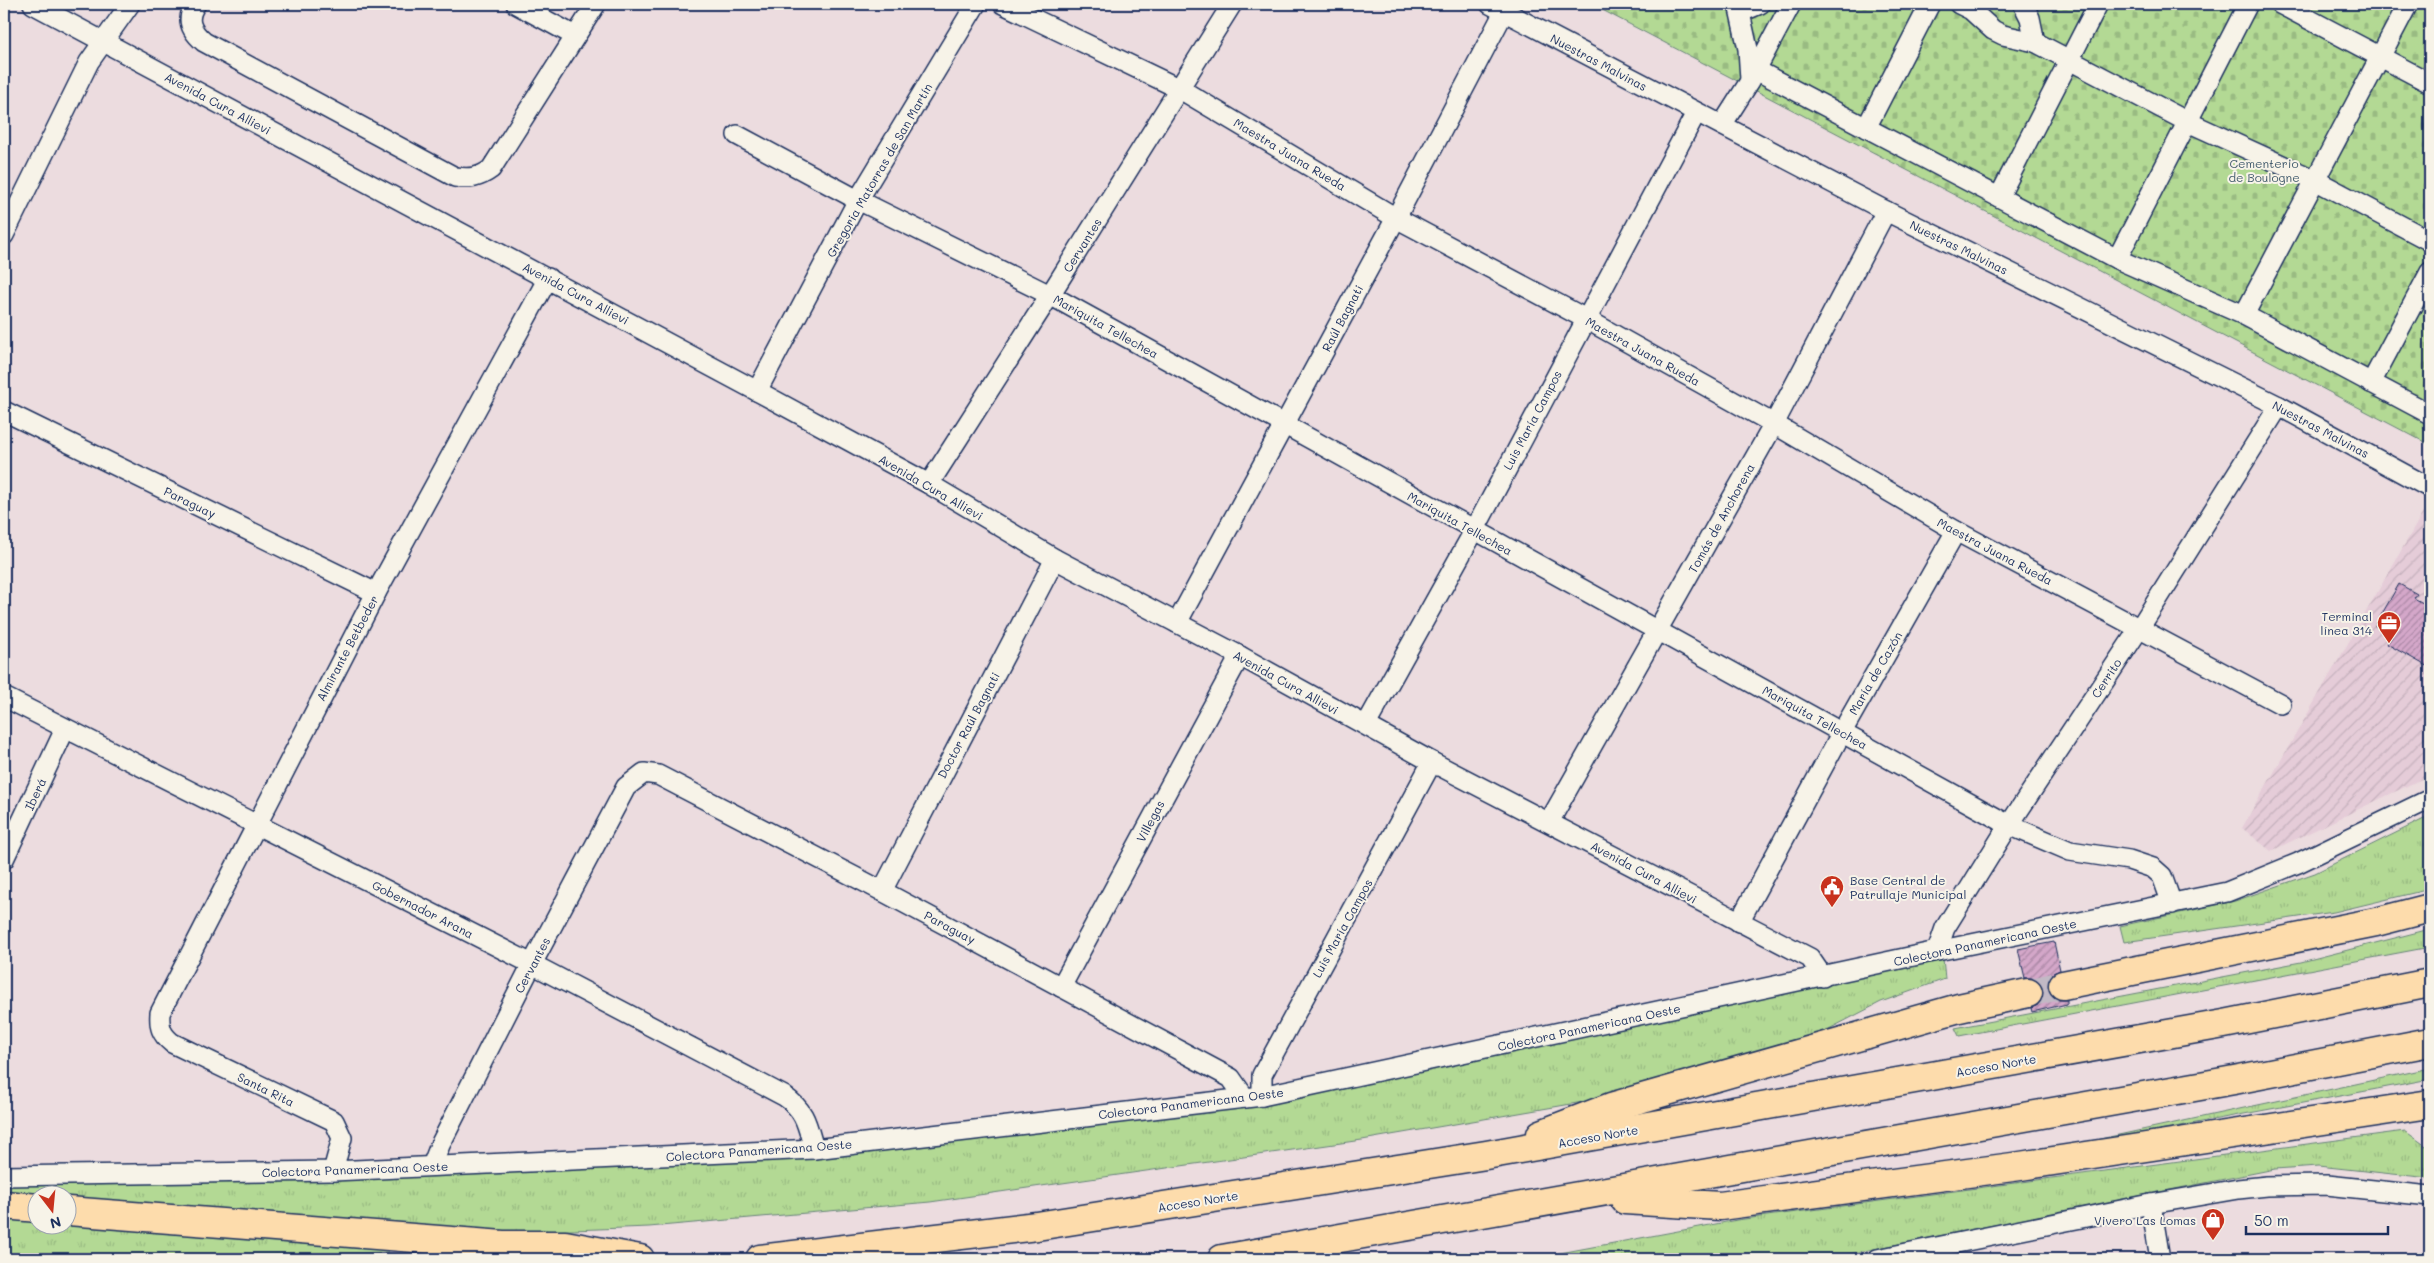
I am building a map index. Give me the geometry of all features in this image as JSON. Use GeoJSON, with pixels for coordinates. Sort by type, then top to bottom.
{"type":"FeatureCollection","features":[{"type":"Feature","properties":{"kind":"highway"},"geometry":{"type":"LineString","coordinates":[[2063,985],[2376,922],[2430,908]]}},
{"type":"Feature","properties":{"kind":"highway","name":"Acceso Norte"},"geometry":{"type":"LineString","coordinates":[[760,1259],[1037,1226],[1486,1155],[2224,1024],[2430,983]]}},
{"type":"Feature","properties":{"kind":"highway"},"geometry":{"type":"LineString","coordinates":[[1486,1155],[1611,1107],[1959,1008],[2028,993]]}},
{"type":"Feature","properties":{"kind":"highway"},"geometry":{"type":"LineString","coordinates":[[1222,1259],[1578,1198],[2234,1080],[2430,1042]]}},
{"type":"Feature","properties":{"kind":"highway"},"geometry":{"type":"LineString","coordinates":[[1578,1198],[1720,1206],[2020,1166],[2430,1104]]}},
{"type":"Feature","properties":{"kind":"highway"},"geometry":{"type":"LineString","coordinates":[[4,1205],[28,1207]]}},
{"type":"Feature","properties":{"kind":"highway"},"geometry":{"type":"LineString","coordinates":[[78,1212],[494,1244],[565,1245],[640,1259]]}},
{"type":"Feature","properties":{"kind":"street","name":"Avenida Cura Allievi"},"geometry":{"type":"LineString","coordinates":[[33,4],[548,278],[929,484],[1055,559],[1240,656],[1432,762],[1810,958],[1823,977]]}},
{"type":"Feature","properties":{"kind":"street"},"geometry":{"type":"LineString","coordinates":[[4,235],[89,62],[130,4]]}},
{"type":"Feature","properties":{"kind":"street"},"geometry":{"type":"LineString","coordinates":[[196,4],[190,18],[191,27],[195,34],[204,42],[455,177],[468,179],[482,176],[490,169],[596,4]]}},
{"type":"Feature","properties":{"kind":"street"},"geometry":{"type":"LineString","coordinates":[[516,4],[575,36]]}},
{"type":"Feature","properties":{"kind":"street","name":"Gregoria Matorras de San Martín"},"geometry":{"type":"LineString","coordinates":[[757,391],[858,200],[976,4]]}},
{"type":"Feature","properties":{"kind":"street","name":"Maestra Juana Rueda"},"geometry":{"type":"LineString","coordinates":[[1003,4],[1180,89],[1396,218],[1586,319],[1774,424],[1956,531],[2281,704]]}},
{"type":"Feature","properties":{"kind":"street","name":"Cervantes"},"geometry":{"type":"LineString","coordinates":[[929,484],[1232,4]]}},
{"type":"Feature","properties":{"kind":"street"},"geometry":{"type":"LineString","coordinates":[[1753,75],[1740,8],[1760,4]]}},
{"type":"Feature","properties":{"kind":"street"},"geometry":{"type":"LineString","coordinates":[[1722,125],[1753,75],[1791,4]]}},
{"type":"Feature","properties":{"kind":"street"},"geometry":{"type":"LineString","coordinates":[[1866,128],[1930,4]]}},
{"type":"Feature","properties":{"kind":"street"},"geometry":{"type":"LineString","coordinates":[[2023,4],[2030,18],[2035,42]]}},
{"type":"Feature","properties":{"kind":"street"},"geometry":{"type":"LineString","coordinates":[[1999,197],[2098,4]]}},
{"type":"Feature","properties":{"kind":"street"},"geometry":{"type":"LineString","coordinates":[[2118,259],[2248,4]]}},
{"type":"Feature","properties":{"kind":"street"},"geometry":{"type":"LineString","coordinates":[[2280,4],[2430,83]]}},
{"type":"Feature","properties":{"kind":"street"},"geometry":{"type":"LineString","coordinates":[[2244,315],[2408,4]]}},
{"type":"Feature","properties":{"kind":"street"},"geometry":{"type":"LineString","coordinates":[[1971,6],[1993,30],[2003,35],[2035,42],[2188,122],[2315,180],[2430,241]]}},
{"type":"Feature","properties":{"kind":"street","name":"Nuestras Malvinas"},"geometry":{"type":"LineString","coordinates":[[1497,8],[1886,211],[2278,406],[2430,488]]}},
{"type":"Feature","properties":{"kind":"street","name":"Raúl Bagnati"},"geometry":{"type":"LineString","coordinates":[[1178,623],[1396,218],[1497,8]]}},
{"type":"Feature","properties":{"kind":"street"},"geometry":{"type":"LineString","coordinates":[[1753,75],[1866,128],[2118,259],[2244,315],[2430,414]]}},
{"type":"Feature","properties":{"kind":"street","name":"Luis María Campos"},"geometry":{"type":"LineString","coordinates":[[1366,726],[1474,531],[1696,113]]}},
{"type":"Feature","properties":{"kind":"street","name":"Mariquita Tellechea"},"geometry":{"type":"LineString","coordinates":[[737,135],[858,200],[1050,295],[1283,426],[2009,825],[2070,851],[2129,860],[2152,868],[2162,876],[2172,904]]}},
{"type":"Feature","properties":{"kind":"street","name":"Tomás de Anchorena"},"geometry":{"type":"LineString","coordinates":[[1549,822],[1774,424],[1886,211]]}},
{"type":"Feature","properties":{"kind":"street"},"geometry":{"type":"LineString","coordinates":[[2371,384],[2430,272]]}},
{"type":"Feature","properties":{"kind":"street","name":"Almirante Betbeder"},"geometry":{"type":"LineString","coordinates":[[159,1025],[160,1013],[255,824],[376,593],[548,278]]}},
{"type":"Feature","properties":{"kind":"street","name":"Cerrito"},"geometry":{"type":"LineString","coordinates":[[1937,951],[1945,928],[2009,825],[2139,629],[2278,406]]}},
{"type":"Feature","properties":{"kind":"street","name":"Paraguay"},"geometry":{"type":"LineString","coordinates":[[4,411],[376,593]]}},
{"type":"Feature","properties":{"kind":"street","name":"María de Cazón"},"geometry":{"type":"LineString","coordinates":[[1739,922],[1842,732],[1956,531]]}},
{"type":"Feature","properties":{"kind":"street","name":"Doctor Raúl Bagnati"},"geometry":{"type":"LineString","coordinates":[[882,891],[1055,559]]}},
{"type":"Feature","properties":{"kind":"street","name":"Villegas"},"geometry":{"type":"LineString","coordinates":[[1061,986],[1240,656]]}},
{"type":"Feature","properties":{"kind":"street","name":"Gobernador Arana"},"geometry":{"type":"LineString","coordinates":[[4,697],[532,964],[784,1096],[796,1104],[803,1113],[814,1149]]}},
{"type":"Feature","properties":{"kind":"street","name":"Iberá"},"geometry":{"type":"LineString","coordinates":[[4,859],[65,729]]}},
{"type":"Feature","properties":{"kind":"street","name":"Luis María Campos"},"geometry":{"type":"LineString","coordinates":[[1254,1097],[1262,1075],[1432,762]]}},
{"type":"Feature","properties":{"kind":"street","name":"Cervantes"},"geometry":{"type":"LineString","coordinates":[[432,1166],[440,1145],[532,964],[626,787],[644,773]]}},
{"type":"Feature","properties":{"kind":"street","name":"Paraguay"},"geometry":{"type":"LineString","coordinates":[[644,773],[658,775],[1061,986],[1231,1078],[1254,1097]]}},
{"type":"Feature","properties":{"kind":"street","name":"Colectora Panamericana Oeste"},"geometry":{"type":"LineString","coordinates":[[4,1176],[333,1171],[814,1149],[1254,1097],[1823,977],[1937,951],[2227,892],[2258,881],[2430,799]]}},
{"type":"Feature","properties":{"kind":"street","name":"Santa Rita"},"geometry":{"type":"LineString","coordinates":[[159,1025],[163,1035],[172,1044],[334,1121],[342,1138],[333,1171]]}},
{"type":"Feature","properties":{"kind":"street"},"geometry":{"type":"LineString","coordinates":[[1877,1259],[2151,1204],[2267,1186],[2335,1186],[2430,1196]]}},
{"type":"Feature","properties":{"kind":"street"},"geometry":{"type":"LineString","coordinates":[[2151,1204],[2160,1259]]}},
{"type":"Feature","properties":{"kind":"shaded area","name":"Terminal línea 314"},"geometry":{"type":"Polygon","coordinates":[[[2425,509],[2430,512],[2430,775],[2271,851],[2242,828],[2425,509]]]}},
{"type":"Feature","properties":{"kind":"green space","name":"Cementerio de Boulogne"},"geometry":{"type":"Polygon","coordinates":[[[1591,4],[2430,4],[2430,445],[1591,4]]]}},
{"type":"Feature","properties":{"kind":"green space"},"geometry":{"type":"Polygon","coordinates":[[[2430,816],[2430,889],[2334,912],[2124,942],[2120,926],[2235,901],[2315,873],[2430,816]]]}},
{"type":"Feature","properties":{"kind":"green space"},"geometry":{"type":"Polygon","coordinates":[[[2430,929],[2430,947],[1959,1036],[1955,1028],[2301,962],[2430,929]]]}},
{"type":"Feature","properties":{"kind":"green space"},"geometry":{"type":"Polygon","coordinates":[[[1943,958],[1945,979],[1881,1002],[1827,1030],[1726,1067],[1641,1092],[1362,1140],[930,1202],[649,1227],[445,1235],[78,1199],[78,1186],[28,1186],[28,1194],[4,1192],[4,1185],[426,1174],[1263,1103],[1943,958]]]}},
{"type":"Feature","properties":{"kind":"green space"},"geometry":{"type":"Polygon","coordinates":[[[2430,1068],[2430,1079],[2021,1156],[2430,1068]]]}},
{"type":"Feature","properties":{"kind":"green space"},"geometry":{"type":"Polygon","coordinates":[[[2405,1131],[2426,1146],[2430,1146],[2430,1178],[2318,1166],[2275,1169],[1824,1259],[1528,1259],[1737,1220],[2405,1131]]]}},
{"type":"Feature","properties":{"kind":"green space"},"geometry":{"type":"Polygon","coordinates":[[[4,1216],[28,1218],[28,1236],[78,1236],[78,1222],[385,1248],[388,1252],[264,1259],[4,1259],[4,1216]]]}},
{"type":"Feature","properties":{"kind":"building"},"geometry":{"type":"Polygon","coordinates":[[[2399,584],[2417,594],[2414,598],[2430,607],[2430,668],[2387,644],[2392,636],[2375,626],[2399,584]]]}},
{"type":"Feature","properties":{"kind":"building"},"geometry":{"type":"Polygon","coordinates":[[[2054,942],[2060,970],[2053,973],[2048,980],[2048,989],[2052,996],[2058,1000],[2067,1000],[2067,1004],[2032,1012],[2031,1008],[2038,1005],[2043,998],[2043,990],[2039,982],[2032,978],[2025,978],[2018,949],[2054,942]]]}},
{"type":"Feature","properties":{"kind":"tunnel"},"geometry":{"type":"LineString","coordinates":[[2028,993],[2063,985]]}},
{"type":"Feature","properties":{"kind":"place","name":"Terminal línea 314"},"geometry":{"type":"Point","coordinates":[2389,644]}},
{"type":"Feature","properties":{"kind":"place","name":"Base Central de Patrullaje Municipal"},"geometry":{"type":"Point","coordinates":[1832,908]}},
{"type":"Feature","properties":{"kind":"place","name":"Vivero Las Lomas"},"geometry":{"type":"Point","coordinates":[2213,1241]}}]}
